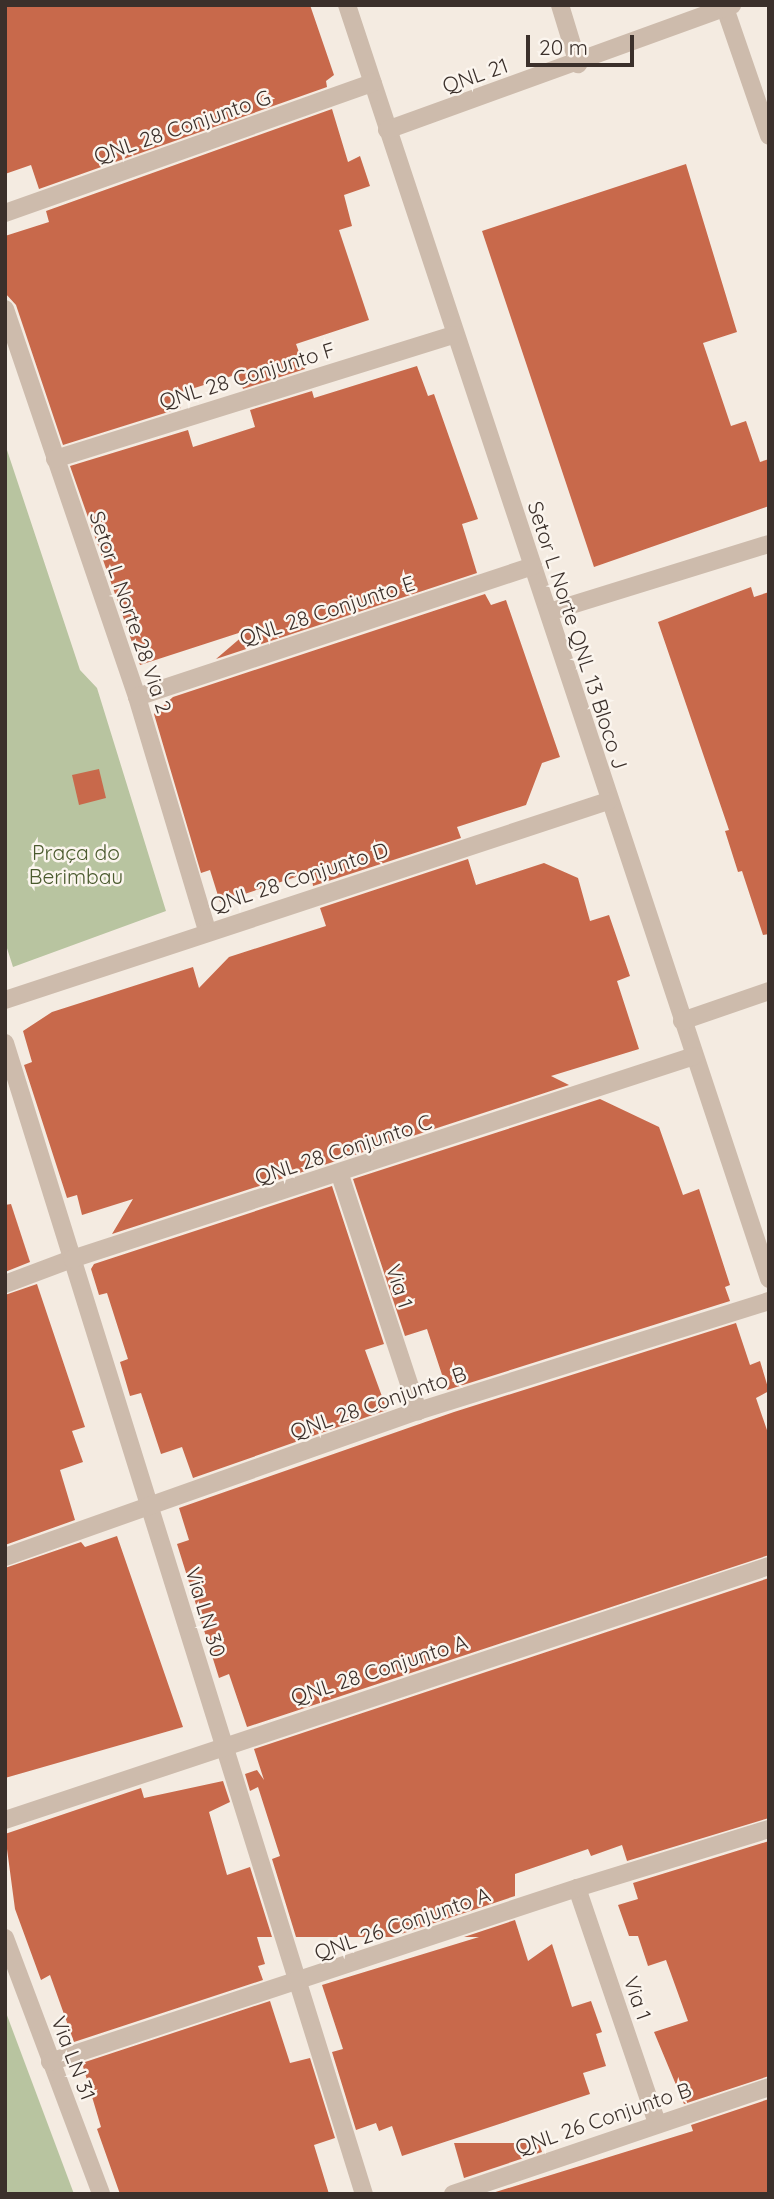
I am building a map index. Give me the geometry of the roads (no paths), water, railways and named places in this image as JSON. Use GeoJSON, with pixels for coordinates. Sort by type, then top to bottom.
{"type":"FeatureCollection","features":[{"type":"Feature","properties":{"kind":"street","name":"Setor L Norte QNL 13 Bloco J"},"geometry":{"type":"LineString","coordinates":[[347,5],[453,335],[549,612],[608,801],[769,1279]]}},
{"type":"Feature","properties":{"kind":"street"},"geometry":{"type":"LineString","coordinates":[[560,5],[578,64]]}},
{"type":"Feature","properties":{"kind":"street","name":"QNL 21"},"geometry":{"type":"LineString","coordinates":[[387,130],[578,64],[729,6],[769,136]]}},
{"type":"Feature","properties":{"kind":"street","name":"QNL 28 Conjunto G"},"geometry":{"type":"LineString","coordinates":[[5,213],[373,83]]}},
{"type":"Feature","properties":{"kind":"street","name":"Setor L Norte 28 Via 2"},"geometry":{"type":"LineString","coordinates":[[5,309],[137,697],[207,931]]}},
{"type":"Feature","properties":{"kind":"street","name":"QNL 28 Conjunto F"},"geometry":{"type":"LineString","coordinates":[[55,458],[453,335]]}},
{"type":"Feature","properties":{"kind":"street"},"geometry":{"type":"LineString","coordinates":[[549,612],[769,544]]}},
{"type":"Feature","properties":{"kind":"street","name":"QNL 28 Conjunto E"},"geometry":{"type":"LineString","coordinates":[[137,697],[533,566]]}},
{"type":"Feature","properties":{"kind":"street","name":"QNL 28 Conjunto D"},"geometry":{"type":"LineString","coordinates":[[5,1000],[207,931],[608,801]]}},
{"type":"Feature","properties":{"kind":"street"},"geometry":{"type":"LineString","coordinates":[[682,1021],[769,991]]}},
{"type":"Feature","properties":{"kind":"street","name":"Via LN 30"},"geometry":{"type":"LineString","coordinates":[[5,1043],[364,2194]]}},
{"type":"Feature","properties":{"kind":"street","name":"QNL 28 Conjunto C"},"geometry":{"type":"LineString","coordinates":[[5,1284],[72,1259],[340,1175],[694,1056]]}},
{"type":"Feature","properties":{"kind":"street","name":"Via 1"},"geometry":{"type":"LineString","coordinates":[[340,1175],[418,1411]]}},
{"type":"Feature","properties":{"kind":"street","name":"QNL 28 Conjunto B"},"geometry":{"type":"LineString","coordinates":[[5,1557],[418,1411],[769,1301]]}},
{"type":"Feature","properties":{"kind":"street","name":"QNL 28 Conjunto A"},"geometry":{"type":"LineString","coordinates":[[5,1820],[223,1744],[769,1566]]}},
{"type":"Feature","properties":{"kind":"street","name":"QNL 26 Conjunto A"},"geometry":{"type":"LineString","coordinates":[[50,2062],[299,1982],[577,1888],[769,1829]]}},
{"type":"Feature","properties":{"kind":"street","name":"Via 1"},"geometry":{"type":"LineString","coordinates":[[577,1888],[657,2123]]}},
{"type":"Feature","properties":{"kind":"street","name":"Via LN 31"},"geometry":{"type":"LineString","coordinates":[[5,1938],[101,2194]]}},
{"type":"Feature","properties":{"kind":"street","name":"QNL 26 Conjunto B"},"geometry":{"type":"LineString","coordinates":[[453,2194],[769,2087]]}},
{"type":"Feature","properties":{"kind":"park label","name":"Praça do Berimbau"},"geometry":{"type":"Point","coordinates":[76,864]}}]}
